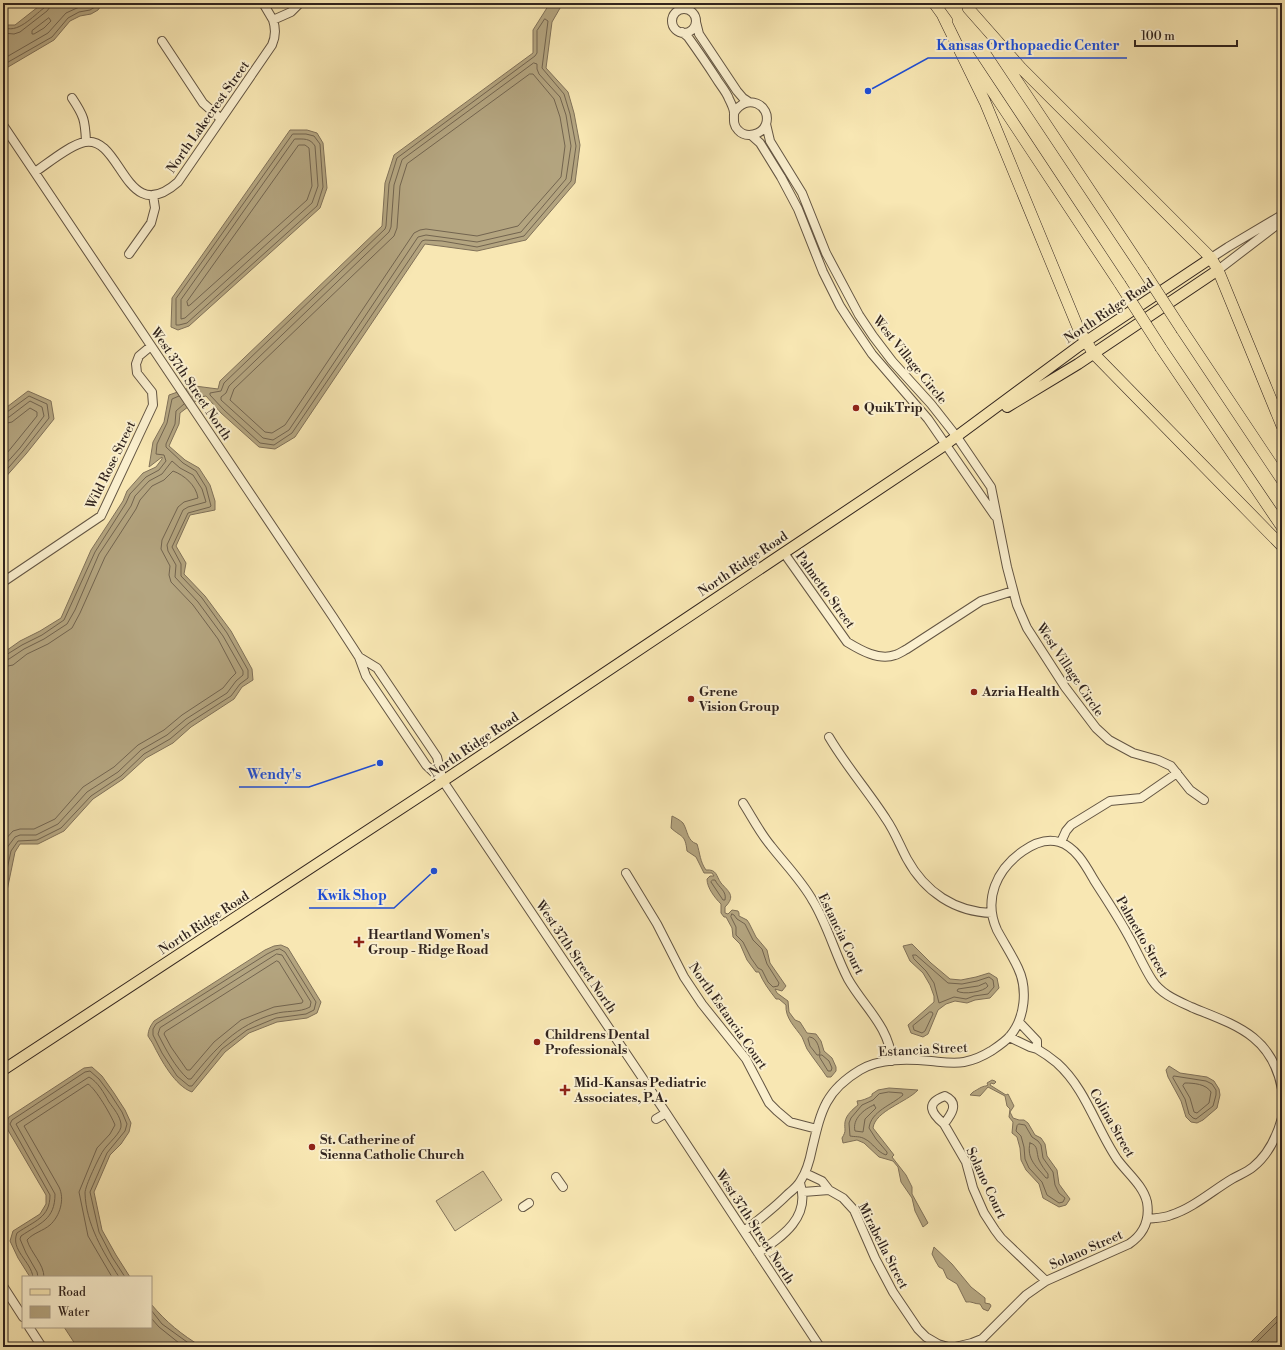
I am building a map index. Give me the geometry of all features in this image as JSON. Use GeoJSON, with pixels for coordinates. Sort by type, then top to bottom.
{"type":"FeatureCollection","features":[{"type":"Feature","properties":{"kind":"highway"},"geometry":{"type":"LineString","coordinates":[[934,3],[1282,527]]}},
{"type":"Feature","properties":{"kind":"highway"},"geometry":{"type":"LineString","coordinates":[[967,6],[1021,68],[1211,258],[1218,270],[1282,426]]}},
{"type":"Feature","properties":{"kind":"highway"},"geometry":{"type":"LineString","coordinates":[[967,6],[1282,480]]}},
{"type":"Feature","properties":{"kind":"highway"},"geometry":{"type":"LineString","coordinates":[[943,16],[985,102],[1079,330],[1086,342],[1094,354],[1282,546]]}},
{"type":"Feature","properties":{"kind":"main road","name":"North Ridge Road"},"geometry":{"type":"LineString","coordinates":[[957,437],[1086,342],[1211,258]]}},
{"type":"Feature","properties":{"kind":"main road","name":"North Ridge Road"},"geometry":{"type":"LineString","coordinates":[[3,1070],[443,781],[957,437],[1094,354],[1218,270]]}},
{"type":"Feature","properties":{"kind":"street"},"geometry":{"type":"LineString","coordinates":[[263,3],[273,20],[291,12],[300,3]]}},
{"type":"Feature","properties":{"kind":"street"},"geometry":{"type":"LineString","coordinates":[[734,113],[729,97],[688,37],[682,32],[678,31],[672,24],[672,19],[677,11],[681,9],[690,11],[695,18],[699,34],[743,98],[749,102]]}},
{"type":"Feature","properties":{"kind":"street","name":"North Lakecrest Street"},"geometry":{"type":"LineString","coordinates":[[153,195],[170,190],[178,182],[272,45],[275,38],[276,28],[273,20]]}},
{"type":"Feature","properties":{"kind":"street"},"geometry":{"type":"LineString","coordinates":[[682,32],[691,30],[696,22]]}},
{"type":"Feature","properties":{"kind":"street"},"geometry":{"type":"LineString","coordinates":[[162,41],[203,103],[221,119]]}},
{"type":"Feature","properties":{"kind":"street"},"geometry":{"type":"LineString","coordinates":[[72,98],[82,113],[85,122],[86,142]]}},
{"type":"Feature","properties":{"kind":"street"},"geometry":{"type":"LineString","coordinates":[[749,102],[761,106],[765,111],[766,118],[766,124],[762,130],[751,136],[738,131],[734,126],[733,120],[737,107],[742,103],[749,102]]}},
{"type":"Feature","properties":{"kind":"street","name":"West Village Circle"},"geometry":{"type":"LineString","coordinates":[[766,124],[770,141],[802,193],[826,253],[859,315],[892,361],[931,404],[957,437],[991,487],[1013,591],[1027,628],[1065,687],[1096,728],[1117,745],[1133,753],[1158,760],[1171,766],[1190,790],[1204,800]]}},
{"type":"Feature","properties":{"kind":"street","name":"West 37th Street North"},"geometry":{"type":"LineString","coordinates":[[3,125],[359,657],[366,676],[426,765],[443,781],[666,1113],[820,1347]]}},
{"type":"Feature","properties":{"kind":"street","name":"West Village Circle"},"geometry":{"type":"LineString","coordinates":[[751,136],[760,143],[781,176],[801,216],[823,272],[848,318],[872,354],[928,419],[997,520]]}},
{"type":"Feature","properties":{"kind":"street"},"geometry":{"type":"LineString","coordinates":[[35,172],[76,145],[86,142],[99,144],[106,149],[129,183],[136,190],[145,194],[153,195],[155,208],[151,223],[130,254]]}},
{"type":"Feature","properties":{"kind":"street","name":"North Ridge Road"},"geometry":{"type":"LineString","coordinates":[[1211,258],[1282,215]]}},
{"type":"Feature","properties":{"kind":"street","name":"North Ridge Road"},"geometry":{"type":"LineString","coordinates":[[1218,270],[1282,221]]}},
{"type":"Feature","properties":{"kind":"street","name":"Wild Rose Street"},"geometry":{"type":"LineString","coordinates":[[3,582],[101,516],[153,405],[152,392],[137,373],[136,364],[139,356],[151,346]]}},
{"type":"Feature","properties":{"kind":"street","name":"Palmetto Street"},"geometry":{"type":"LineString","coordinates":[[784,552],[847,642],[859,649],[879,656],[894,656],[981,601],[1013,591]]}},
{"type":"Feature","properties":{"kind":"street","name":"West 37th Street North"},"geometry":{"type":"LineString","coordinates":[[359,657],[377,668],[437,757],[443,781]]}},
{"type":"Feature","properties":{"kind":"street"},"geometry":{"type":"LineString","coordinates":[[829,737],[842,759],[890,825],[916,875],[934,892],[955,906],[968,910],[992,913]]}},
{"type":"Feature","properties":{"kind":"street"},"geometry":{"type":"LineString","coordinates":[[1061,842],[1066,831],[1071,825],[1110,801],[1141,798],[1178,773]]}},
{"type":"Feature","properties":{"kind":"street","name":"Estancia Court"},"geometry":{"type":"LineString","coordinates":[[743,803],[771,846],[799,880],[813,900],[824,920],[848,978],[886,1034],[891,1050],[892,1061]]}},
{"type":"Feature","properties":{"kind":"street","name":"Estancia Street"},"geometry":{"type":"LineString","coordinates":[[744,1231],[771,1211],[800,1182],[805,1173],[825,1104],[830,1096],[845,1080],[863,1068],[892,1061],[922,1060],[954,1063],[964,1062],[987,1053],[1010,1037],[1018,1022],[1022,1007],[1024,989],[1019,970],[996,928],[992,913],[991,900],[994,887],[999,874],[1009,862],[1031,846],[1043,841],[1061,842]]}},
{"type":"Feature","properties":{"kind":"street","name":"Palmetto Street"},"geometry":{"type":"LineString","coordinates":[[1061,842],[1073,850],[1087,868],[1129,936],[1151,978],[1159,989],[1176,1000],[1243,1029],[1253,1037],[1270,1057],[1277,1069],[1282,1088]]}},
{"type":"Feature","properties":{"kind":"street","name":"North Estancia Court"},"geometry":{"type":"LineString","coordinates":[[626,873],[658,924],[684,977],[702,1004],[746,1059],[769,1103],[777,1112],[790,1122],[817,1129]]}},
{"type":"Feature","properties":{"kind":"street","name":"Colina Street"},"geometry":{"type":"LineString","coordinates":[[1018,1022],[1037,1041],[1038,1049]]}},
{"type":"Feature","properties":{"kind":"street","name":"Colina Street"},"geometry":{"type":"LineString","coordinates":[[1010,1037],[1030,1048],[1038,1049],[1058,1063],[1075,1084],[1092,1113],[1106,1142],[1118,1160],[1143,1191],[1147,1204],[1147,1219]]}},
{"type":"Feature","properties":{"kind":"street"},"geometry":{"type":"LineString","coordinates":[[656,1119],[666,1113]]}},
{"type":"Feature","properties":{"kind":"street"},"geometry":{"type":"LineString","coordinates":[[1147,1219],[1170,1216],[1183,1211],[1232,1178],[1253,1167],[1264,1156],[1280,1132],[1282,1118]]}},
{"type":"Feature","properties":{"kind":"street","name":"Solano Court"},"geometry":{"type":"LineString","coordinates":[[944,1124],[966,1162],[973,1188],[984,1213],[995,1230],[1001,1238],[1046,1281]]}},
{"type":"Feature","properties":{"kind":"street","name":"Mirabella Street"},"geometry":{"type":"LineString","coordinates":[[805,1173],[822,1181],[829,1190],[843,1198],[854,1210],[883,1275],[918,1329],[926,1337],[938,1344],[948,1347]]}},
{"type":"Feature","properties":{"kind":"street"},"geometry":{"type":"LineString","coordinates":[[556,1177],[563,1187]]}},
{"type":"Feature","properties":{"kind":"street"},"geometry":{"type":"LineString","coordinates":[[758,1253],[781,1237],[795,1222],[802,1206],[803,1192],[800,1182]]}},
{"type":"Feature","properties":{"kind":"street"},"geometry":{"type":"LineString","coordinates":[[803,1192],[829,1190]]}},
{"type":"Feature","properties":{"kind":"street","name":"Solano Street"},"geometry":{"type":"LineString","coordinates":[[954,1347],[982,1339],[1026,1295],[1046,1281],[1129,1244],[1138,1238],[1146,1226],[1147,1219]]}},
{"type":"Feature","properties":{"kind":"street"},"geometry":{"type":"LineString","coordinates":[[3,1286],[22,1315]]}},
{"type":"Feature","properties":{"kind":"street"},"geometry":{"type":"LineString","coordinates":[[30,1328],[42,1347]]}},
{"type":"Feature","properties":{"kind":"shaded area"},"geometry":{"type":"Polygon","coordinates":[[[483,1171],[502,1200],[455,1231],[436,1201],[483,1171]]]}},
{"type":"Feature","properties":{"kind":"water"},"geometry":{"type":"Polygon","coordinates":[[[43,3],[103,3],[98,10],[91,14],[80,16],[70,21],[54,40],[3,70],[3,22],[6,25],[15,25],[43,3]]]}},
{"type":"Feature","properties":{"kind":"water"},"geometry":{"type":"Polygon","coordinates":[[[550,3],[563,3],[552,22],[546,68],[568,92],[574,113],[580,145],[575,183],[526,240],[477,251],[425,244],[295,437],[275,449],[259,447],[221,413],[206,396],[201,397],[180,413],[179,424],[169,446],[185,460],[199,468],[210,485],[215,501],[215,510],[190,515],[176,546],[186,563],[184,574],[205,596],[231,631],[252,669],[253,680],[242,687],[234,699],[191,727],[173,743],[146,758],[123,779],[93,799],[64,831],[38,844],[20,844],[15,852],[3,910],[3,653],[20,641],[61,618],[91,550],[123,501],[127,491],[143,473],[156,467],[162,459],[162,457],[149,467],[153,442],[164,422],[169,395],[195,386],[218,389],[220,381],[382,226],[385,183],[394,155],[533,53],[533,30],[550,3]]]}},
{"type":"Feature","properties":{"kind":"water"},"geometry":{"type":"Polygon","coordinates":[[[290,130],[307,130],[317,133],[323,143],[327,188],[320,208],[189,326],[178,330],[171,327],[172,298],[290,130]]]}},
{"type":"Feature","properties":{"kind":"water"},"geometry":{"type":"Polygon","coordinates":[[[28,391],[51,401],[54,419],[3,480],[3,410],[28,391]]]}},
{"type":"Feature","properties":{"kind":"water"},"geometry":{"type":"Polygon","coordinates":[[[672,816],[683,823],[691,841],[697,844],[701,861],[706,870],[710,870],[716,874],[730,894],[731,897],[725,907],[725,913],[728,914],[732,910],[738,911],[739,916],[747,920],[756,937],[767,950],[770,963],[786,986],[782,991],[775,989],[777,993],[788,1001],[789,1012],[795,1020],[800,1022],[807,1033],[816,1034],[821,1041],[824,1051],[832,1058],[836,1071],[831,1077],[827,1077],[807,1049],[802,1037],[787,1014],[786,1005],[779,999],[776,999],[766,986],[759,972],[756,972],[747,960],[740,944],[733,937],[732,928],[726,917],[724,917],[721,913],[721,904],[708,886],[707,879],[710,876],[714,876],[712,873],[704,873],[696,857],[687,851],[684,839],[671,828],[672,816]]]}},
{"type":"Feature","properties":{"kind":"water"},"geometry":{"type":"Polygon","coordinates":[[[912,944],[950,979],[961,980],[989,973],[997,978],[999,988],[990,998],[975,1000],[967,1003],[955,1001],[946,1004],[938,1010],[928,1034],[923,1037],[911,1033],[908,1025],[934,1002],[934,996],[930,985],[923,973],[910,961],[903,946],[912,944]]]}},
{"type":"Feature","properties":{"kind":"water"},"geometry":{"type":"Polygon","coordinates":[[[281,945],[288,948],[321,1002],[317,1013],[307,1018],[277,1022],[249,1033],[225,1052],[192,1092],[186,1089],[169,1072],[148,1036],[149,1030],[154,1021],[265,950],[281,945]]]}},
{"type":"Feature","properties":{"kind":"water"},"geometry":{"type":"Polygon","coordinates":[[[1169,1066],[1180,1073],[1207,1077],[1214,1081],[1219,1089],[1220,1095],[1217,1108],[1203,1120],[1197,1123],[1191,1122],[1186,1117],[1181,1101],[1168,1077],[1166,1070],[1169,1066]]]}},
{"type":"Feature","properties":{"kind":"water"},"geometry":{"type":"Polygon","coordinates":[[[92,1067],[102,1076],[125,1110],[131,1123],[129,1132],[121,1144],[110,1155],[94,1192],[102,1230],[129,1276],[29,1276],[18,1258],[10,1241],[13,1231],[40,1214],[46,1204],[46,1195],[5,1125],[9,1117],[84,1068],[92,1067]]]}},
{"type":"Feature","properties":{"kind":"water"},"geometry":{"type":"Polygon","coordinates":[[[992,1080],[996,1082],[994,1084],[991,1083],[990,1085],[1006,1095],[1008,1094],[1014,1106],[1010,1112],[1013,1118],[1024,1120],[1028,1123],[1035,1135],[1041,1138],[1045,1144],[1047,1156],[1057,1170],[1059,1184],[1070,1199],[1066,1205],[1059,1207],[1043,1198],[1039,1184],[1026,1170],[1021,1160],[1017,1137],[1012,1133],[1013,1122],[1009,1117],[1010,1109],[1007,1106],[1005,1096],[988,1087],[980,1096],[970,1095],[980,1088],[988,1085],[987,1083],[992,1080]]]}},
{"type":"Feature","properties":{"kind":"water"},"geometry":{"type":"Polygon","coordinates":[[[889,1088],[918,1090],[879,1117],[873,1128],[894,1155],[892,1157],[906,1175],[912,1187],[912,1194],[928,1223],[923,1227],[915,1211],[912,1198],[901,1182],[898,1167],[893,1161],[879,1157],[864,1143],[857,1140],[843,1143],[842,1138],[845,1132],[846,1119],[850,1112],[858,1105],[857,1101],[872,1096],[872,1094],[878,1090],[889,1088]]]}},
{"type":"Feature","properties":{"kind":"water"},"geometry":{"type":"Polygon","coordinates":[[[934,1247],[952,1264],[971,1287],[985,1298],[985,1303],[990,1304],[991,1306],[988,1311],[983,1309],[980,1304],[966,1302],[957,1284],[947,1278],[943,1269],[939,1267],[936,1262],[932,1254],[934,1247]]]}},
{"type":"Feature","properties":{"kind":"water"},"geometry":{"type":"Polygon","coordinates":[[[152,1305],[175,1328],[202,1347],[77,1347],[65,1328],[152,1328],[152,1305]]]}},
{"type":"Feature","properties":{"kind":"water"},"geometry":{"type":"Polygon","coordinates":[[[1282,1311],[1282,1347],[1246,1347],[1282,1311]]]}},
{"type":"Feature","properties":{"kind":"place","name":"Kansas Orthopaedic Center"},"geometry":{"type":"Point","coordinates":[868,91]}},
{"type":"Feature","properties":{"kind":"place","name":"QuikTrip"},"geometry":{"type":"Point","coordinates":[856,408]}},
{"type":"Feature","properties":{"kind":"place","name":"Azria Health"},"geometry":{"type":"Point","coordinates":[974,692]}},
{"type":"Feature","properties":{"kind":"place","name":"Grene Vision Group"},"geometry":{"type":"Point","coordinates":[691,699]}},
{"type":"Feature","properties":{"kind":"place","name":"Wendy's"},"geometry":{"type":"Point","coordinates":[380,763]}},
{"type":"Feature","properties":{"kind":"place","name":"Kwik Shop"},"geometry":{"type":"Point","coordinates":[434,871]}},
{"type":"Feature","properties":{"kind":"place","name":"Heartland Women's Group - Ridge Road"},"geometry":{"type":"Point","coordinates":[359,942]}},
{"type":"Feature","properties":{"kind":"place","name":"Childrens Dental Professionals"},"geometry":{"type":"Point","coordinates":[537,1042]}},
{"type":"Feature","properties":{"kind":"place","name":"Mid-Kansas Pediatric Associates, P.A."},"geometry":{"type":"Point","coordinates":[565,1090]}},
{"type":"Feature","properties":{"kind":"place","name":"St. Catherine of Sienna Catholic Church"},"geometry":{"type":"Point","coordinates":[312,1147]}}]}
